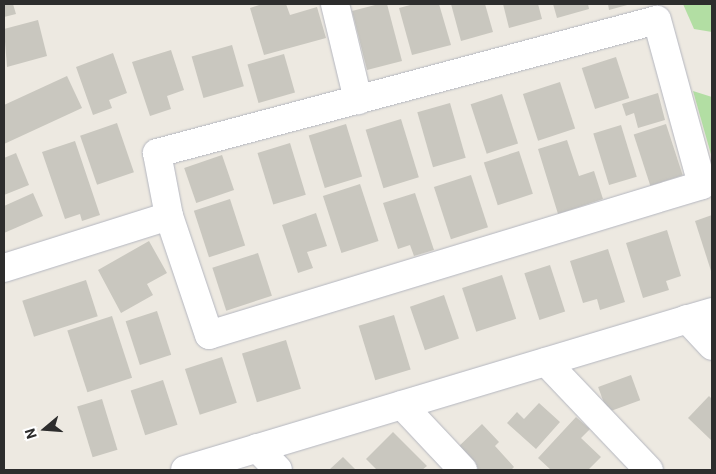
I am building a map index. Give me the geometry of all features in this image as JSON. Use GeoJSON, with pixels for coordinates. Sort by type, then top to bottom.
{"type":"FeatureCollection","features":[{"type":"Feature","properties":{"kind":"street"},"geometry":{"type":"LineString","coordinates":[[336,4],[358,100]]}},
{"type":"Feature","properties":{"kind":"street"},"geometry":{"type":"LineString","coordinates":[[656,20],[702,185],[209,335],[170,216],[157,153],[656,20]]}},
{"type":"Feature","properties":{"kind":"street"},"geometry":{"type":"LineString","coordinates":[[4,268],[170,216]]}},
{"type":"Feature","properties":{"kind":"street"},"geometry":{"type":"LineString","coordinates":[[184,470],[700,315],[712,346]]}},
{"type":"Feature","properties":{"kind":"street"},"geometry":{"type":"LineString","coordinates":[[546,362],[649,470]]}},
{"type":"Feature","properties":{"kind":"street"},"geometry":{"type":"LineString","coordinates":[[402,405],[463,470]]}},
{"type":"Feature","properties":{"kind":"street"},"geometry":{"type":"LineString","coordinates":[[257,448],[278,470]]}},
{"type":"Feature","properties":{"kind":"green space"},"geometry":{"type":"Polygon","coordinates":[[[683,4],[712,4],[712,32],[694,29],[683,4]]]}},
{"type":"Feature","properties":{"kind":"green space"},"geometry":{"type":"Polygon","coordinates":[[[693,91],[712,97],[712,158],[693,91]]]}},
{"type":"Feature","properties":{"kind":"building"},"geometry":{"type":"Polygon","coordinates":[[[4,4],[13,4],[16,14],[4,17],[4,4]]]}},
{"type":"Feature","properties":{"kind":"building"},"geometry":{"type":"Polygon","coordinates":[[[262,4],[286,4],[290,15],[317,7],[326,38],[264,55],[250,8],[262,4]]]}},
{"type":"Feature","properties":{"kind":"building"},"geometry":{"type":"Polygon","coordinates":[[[379,4],[387,4],[402,61],[367,70],[352,11],[379,4]]]}},
{"type":"Feature","properties":{"kind":"building"},"geometry":{"type":"Polygon","coordinates":[[[414,4],[439,4],[451,45],[412,55],[399,8],[414,4]]]}},
{"type":"Feature","properties":{"kind":"building"},"geometry":{"type":"Polygon","coordinates":[[[451,4],[485,4],[493,32],[461,41],[451,4]]]}},
{"type":"Feature","properties":{"kind":"building"},"geometry":{"type":"Polygon","coordinates":[[[503,4],[538,4],[542,19],[509,28],[503,4]]]}},
{"type":"Feature","properties":{"kind":"building"},"geometry":{"type":"Polygon","coordinates":[[[553,4],[588,4],[589,9],[557,18],[553,4]]]}},
{"type":"Feature","properties":{"kind":"building"},"geometry":{"type":"Polygon","coordinates":[[[608,4],[631,4],[609,10],[608,4]]]}},
{"type":"Feature","properties":{"kind":"building"},"geometry":{"type":"Polygon","coordinates":[[[38,20],[47,56],[7,67],[4,29],[38,20]]]}},
{"type":"Feature","properties":{"kind":"building"},"geometry":{"type":"Polygon","coordinates":[[[232,45],[244,86],[203,98],[192,57],[232,45]]]}},
{"type":"Feature","properties":{"kind":"building"},"geometry":{"type":"Polygon","coordinates":[[[171,50],[184,90],[167,96],[171,109],[150,116],[132,62],[171,50]]]}},
{"type":"Feature","properties":{"kind":"building"},"geometry":{"type":"Polygon","coordinates":[[[113,53],[127,93],[109,100],[112,108],[93,115],[76,67],[113,53]]]}},
{"type":"Feature","properties":{"kind":"building"},"geometry":{"type":"Polygon","coordinates":[[[284,54],[295,92],[258,103],[247,64],[284,54]]]}},
{"type":"Feature","properties":{"kind":"building"},"geometry":{"type":"Polygon","coordinates":[[[616,57],[629,98],[595,109],[582,68],[616,57]]]}},
{"type":"Feature","properties":{"kind":"building"},"geometry":{"type":"Polygon","coordinates":[[[67,76],[82,108],[4,144],[4,105],[67,76]]]}},
{"type":"Feature","properties":{"kind":"building"},"geometry":{"type":"Polygon","coordinates":[[[560,82],[575,129],[538,141],[523,94],[560,82]]]}},
{"type":"Feature","properties":{"kind":"building"},"geometry":{"type":"Polygon","coordinates":[[[658,93],[665,120],[638,128],[634,113],[626,116],[622,104],[658,93]]]}},
{"type":"Feature","properties":{"kind":"building"},"geometry":{"type":"Polygon","coordinates":[[[502,94],[518,143],[487,154],[471,104],[502,94]]]}},
{"type":"Feature","properties":{"kind":"building"},"geometry":{"type":"Polygon","coordinates":[[[450,103],[466,158],[433,167],[417,112],[450,103]]]}},
{"type":"Feature","properties":{"kind":"building"},"geometry":{"type":"Polygon","coordinates":[[[401,119],[419,177],[383,188],[366,130],[401,119]]]}},
{"type":"Feature","properties":{"kind":"building"},"geometry":{"type":"Polygon","coordinates":[[[117,123],[134,172],[97,185],[80,136],[117,123]]]}},
{"type":"Feature","properties":{"kind":"building"},"geometry":{"type":"Polygon","coordinates":[[[346,124],[362,177],[325,188],[309,135],[346,124]]]}},
{"type":"Feature","properties":{"kind":"building"},"geometry":{"type":"Polygon","coordinates":[[[666,124],[683,175],[650,186],[634,135],[666,124]]]}},
{"type":"Feature","properties":{"kind":"building"},"geometry":{"type":"Polygon","coordinates":[[[621,125],[637,177],[609,185],[593,133],[621,125]]]}},
{"type":"Feature","properties":{"kind":"building"},"geometry":{"type":"Polygon","coordinates":[[[567,140],[579,176],[594,171],[603,199],[558,214],[538,149],[567,140]]]}},
{"type":"Feature","properties":{"kind":"building"},"geometry":{"type":"Polygon","coordinates":[[[75,141],[100,215],[82,221],[80,214],[65,219],[42,152],[75,141]]]}},
{"type":"Feature","properties":{"kind":"building"},"geometry":{"type":"Polygon","coordinates":[[[290,143],[306,195],[273,205],[257,153],[290,143]]]}},
{"type":"Feature","properties":{"kind":"building"},"geometry":{"type":"Polygon","coordinates":[[[519,151],[533,194],[498,205],[484,162],[519,151]]]}},
{"type":"Feature","properties":{"kind":"building"},"geometry":{"type":"Polygon","coordinates":[[[16,153],[29,185],[4,195],[4,158],[16,153]]]}},
{"type":"Feature","properties":{"kind":"building"},"geometry":{"type":"Polygon","coordinates":[[[222,155],[234,190],[196,203],[184,168],[222,155]]]}},
{"type":"Feature","properties":{"kind":"building"},"geometry":{"type":"Polygon","coordinates":[[[471,175],[488,227],[451,239],[434,187],[471,175]]]}},
{"type":"Feature","properties":{"kind":"building"},"geometry":{"type":"Polygon","coordinates":[[[360,184],[379,241],[341,253],[323,196],[360,184]]]}},
{"type":"Feature","properties":{"kind":"building"},"geometry":{"type":"Polygon","coordinates":[[[33,193],[43,216],[4,233],[4,206],[33,193]]]}},
{"type":"Feature","properties":{"kind":"building"},"geometry":{"type":"Polygon","coordinates":[[[415,193],[434,250],[414,256],[410,245],[398,249],[383,203],[415,193]]]}},
{"type":"Feature","properties":{"kind":"building"},"geometry":{"type":"Polygon","coordinates":[[[230,199],[245,246],[209,257],[194,211],[230,199]]]}},
{"type":"Feature","properties":{"kind":"building"},"geometry":{"type":"Polygon","coordinates":[[[316,213],[327,246],[307,252],[313,268],[298,273],[282,225],[316,213]]]}},
{"type":"Feature","properties":{"kind":"building"},"geometry":{"type":"Polygon","coordinates":[[[712,215],[712,274],[695,221],[712,215]]]}},
{"type":"Feature","properties":{"kind":"building"},"geometry":{"type":"Polygon","coordinates":[[[667,230],[681,276],[666,281],[669,290],[643,298],[626,243],[667,230]]]}},
{"type":"Feature","properties":{"kind":"building"},"geometry":{"type":"Polygon","coordinates":[[[149,241],[167,273],[147,284],[153,295],[121,313],[98,270],[149,241]]]}},
{"type":"Feature","properties":{"kind":"building"},"geometry":{"type":"Polygon","coordinates":[[[608,249],[625,302],[600,310],[597,299],[583,303],[570,261],[608,249]]]}},
{"type":"Feature","properties":{"kind":"building"},"geometry":{"type":"Polygon","coordinates":[[[258,253],[272,296],[226,311],[212,268],[258,253]]]}},
{"type":"Feature","properties":{"kind":"building"},"geometry":{"type":"Polygon","coordinates":[[[550,265],[565,312],[539,320],[524,273],[550,265]]]}},
{"type":"Feature","properties":{"kind":"building"},"geometry":{"type":"Polygon","coordinates":[[[502,275],[516,319],[476,332],[462,288],[502,275]]]}},
{"type":"Feature","properties":{"kind":"building"},"geometry":{"type":"Polygon","coordinates":[[[86,280],[98,316],[34,337],[22,301],[86,280]]]}},
{"type":"Feature","properties":{"kind":"building"},"geometry":{"type":"Polygon","coordinates":[[[444,295],[459,338],[425,350],[410,307],[444,295]]]}},
{"type":"Feature","properties":{"kind":"building"},"geometry":{"type":"Polygon","coordinates":[[[157,311],[171,355],[140,365],[126,321],[157,311]]]}},
{"type":"Feature","properties":{"kind":"building"},"geometry":{"type":"Polygon","coordinates":[[[394,315],[411,370],[375,380],[359,326],[394,315]]]}},
{"type":"Feature","properties":{"kind":"building"},"geometry":{"type":"Polygon","coordinates":[[[112,316],[132,378],[87,392],[67,331],[112,316]]]}},
{"type":"Feature","properties":{"kind":"building"},"geometry":{"type":"Polygon","coordinates":[[[286,340],[301,389],[257,402],[242,353],[286,340]]]}},
{"type":"Feature","properties":{"kind":"building"},"geometry":{"type":"Polygon","coordinates":[[[222,357],[237,403],[200,415],[185,369],[222,357]]]}},
{"type":"Feature","properties":{"kind":"building"},"geometry":{"type":"Polygon","coordinates":[[[631,375],[640,400],[607,412],[598,387],[631,375]]]}},
{"type":"Feature","properties":{"kind":"building"},"geometry":{"type":"Polygon","coordinates":[[[163,380],[178,425],[145,435],[131,391],[163,380]]]}},
{"type":"Feature","properties":{"kind":"building"},"geometry":{"type":"Polygon","coordinates":[[[709,396],[712,399],[712,441],[688,418],[709,396]]]}},
{"type":"Feature","properties":{"kind":"building"},"geometry":{"type":"Polygon","coordinates":[[[102,399],[117,450],[93,457],[77,407],[102,399]]]}},
{"type":"Feature","properties":{"kind":"building"},"geometry":{"type":"Polygon","coordinates":[[[539,403],[560,422],[536,449],[507,423],[517,412],[524,419],[539,403]]]}},
{"type":"Feature","properties":{"kind":"building"},"geometry":{"type":"Polygon","coordinates":[[[576,417],[590,429],[581,438],[601,457],[588,470],[551,470],[538,458],[576,417]]]}},
{"type":"Feature","properties":{"kind":"building"},"geometry":{"type":"Polygon","coordinates":[[[482,424],[499,442],[495,446],[514,467],[511,470],[474,470],[455,450],[482,424]]]}},
{"type":"Feature","properties":{"kind":"building"},"geometry":{"type":"Polygon","coordinates":[[[393,432],[427,466],[422,470],[377,470],[366,459],[393,432]]]}},
{"type":"Feature","properties":{"kind":"building"},"geometry":{"type":"Polygon","coordinates":[[[343,457],[356,470],[329,470],[343,457]]]}}]}
